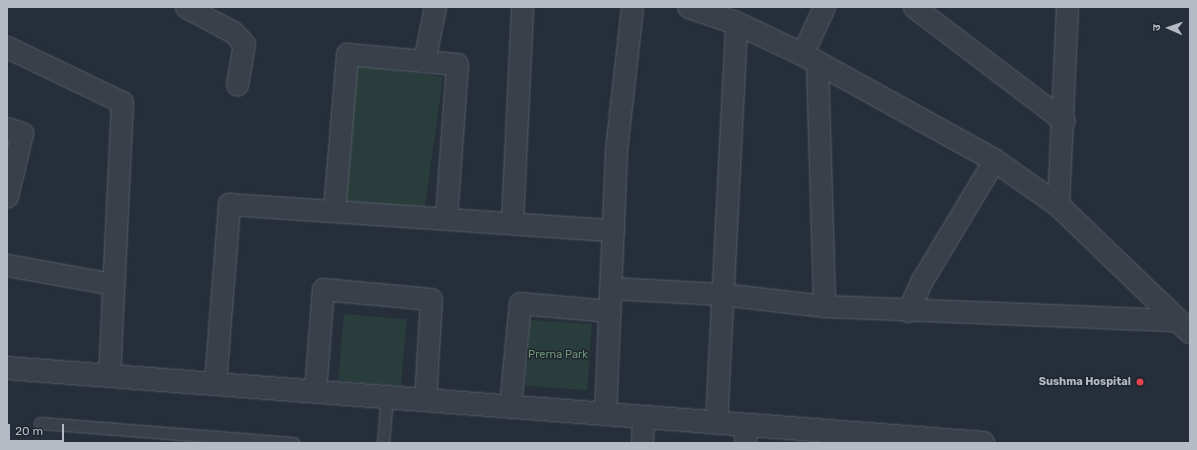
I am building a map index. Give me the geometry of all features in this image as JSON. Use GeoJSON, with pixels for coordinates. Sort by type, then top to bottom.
{"type":"FeatureCollection","features":[{"type":"Feature","properties":{"kind":"street"},"geometry":{"type":"LineString","coordinates":[[186,7],[233,32],[244,44],[237,84]]}},
{"type":"Feature","properties":{"kind":"street"},"geometry":{"type":"LineString","coordinates":[[424,61],[435,7]]}},
{"type":"Feature","properties":{"kind":"street"},"geometry":{"type":"LineString","coordinates":[[512,222],[522,7]]}},
{"type":"Feature","properties":{"kind":"street"},"geometry":{"type":"LineString","coordinates":[[605,414],[616,150],[632,7]]}},
{"type":"Feature","properties":{"kind":"street"},"geometry":{"type":"LineString","coordinates":[[689,7],[736,23],[810,59],[994,160],[1058,205],[1184,326]]}},
{"type":"Feature","properties":{"kind":"street"},"geometry":{"type":"LineString","coordinates":[[824,7],[810,59],[824,306]]}},
{"type":"Feature","properties":{"kind":"street"},"geometry":{"type":"LineString","coordinates":[[914,7],[1064,121]]}},
{"type":"Feature","properties":{"kind":"street"},"geometry":{"type":"LineString","coordinates":[[1058,205],[1064,121],[1067,7]]}},
{"type":"Feature","properties":{"kind":"street"},"geometry":{"type":"LineString","coordinates":[[716,423],[721,294],[736,23]]}},
{"type":"Feature","properties":{"kind":"street"},"geometry":{"type":"LineString","coordinates":[[7,47],[122,102],[109,375]]}},
{"type":"Feature","properties":{"kind":"street"},"geometry":{"type":"LineString","coordinates":[[334,210],[347,54],[457,64],[446,217]]}},
{"type":"Feature","properties":{"kind":"street"},"geometry":{"type":"LineString","coordinates":[[7,128],[22,133],[7,196]]}},
{"type":"Feature","properties":{"kind":"street"},"geometry":{"type":"LineString","coordinates":[[908,310],[922,280],[994,160]]}},
{"type":"Feature","properties":{"kind":"street"},"geometry":{"type":"LineString","coordinates":[[215,383],[229,204],[446,217],[613,230]]}},
{"type":"Feature","properties":{"kind":"street"},"geometry":{"type":"LineString","coordinates":[[7,265],[113,284]]}},
{"type":"Feature","properties":{"kind":"street"},"geometry":{"type":"LineString","coordinates":[[610,288],[721,294],[824,306],[1184,326]]}},
{"type":"Feature","properties":{"kind":"street"},"geometry":{"type":"LineString","coordinates":[[315,390],[323,290],[330,290],[431,299],[425,399]]}},
{"type":"Feature","properties":{"kind":"street"},"geometry":{"type":"LineString","coordinates":[[510,406],[520,303],[610,311]]}},
{"type":"Feature","properties":{"kind":"street"},"geometry":{"type":"LineString","coordinates":[[7,368],[315,390],[716,423],[745,434],[983,443]]}},
{"type":"Feature","properties":{"kind":"street"},"geometry":{"type":"LineString","coordinates":[[642,443],[643,417]]}},
{"type":"Feature","properties":{"kind":"lane"},"geometry":{"type":"LineString","coordinates":[[383,443],[387,396]]}},
{"type":"Feature","properties":{"kind":"lane"},"geometry":{"type":"LineString","coordinates":[[40,423],[293,443]]}},
{"type":"Feature","properties":{"kind":"green space"},"geometry":{"type":"Polygon","coordinates":[[[357,65],[443,77],[424,212],[338,200],[357,65]]]}},
{"type":"Feature","properties":{"kind":"green space"},"geometry":{"type":"Polygon","coordinates":[[[344,314],[407,319],[401,386],[338,381],[344,314]]]}},
{"type":"Feature","properties":{"kind":"green space","name":"Prerna Park"},"geometry":{"type":"Polygon","coordinates":[[[530,320],[592,324],[587,390],[525,386],[530,320]]]}},
{"type":"Feature","properties":{"kind":"place","name":"Sushma Hospital"},"geometry":{"type":"Point","coordinates":[1140,382]}}]}
